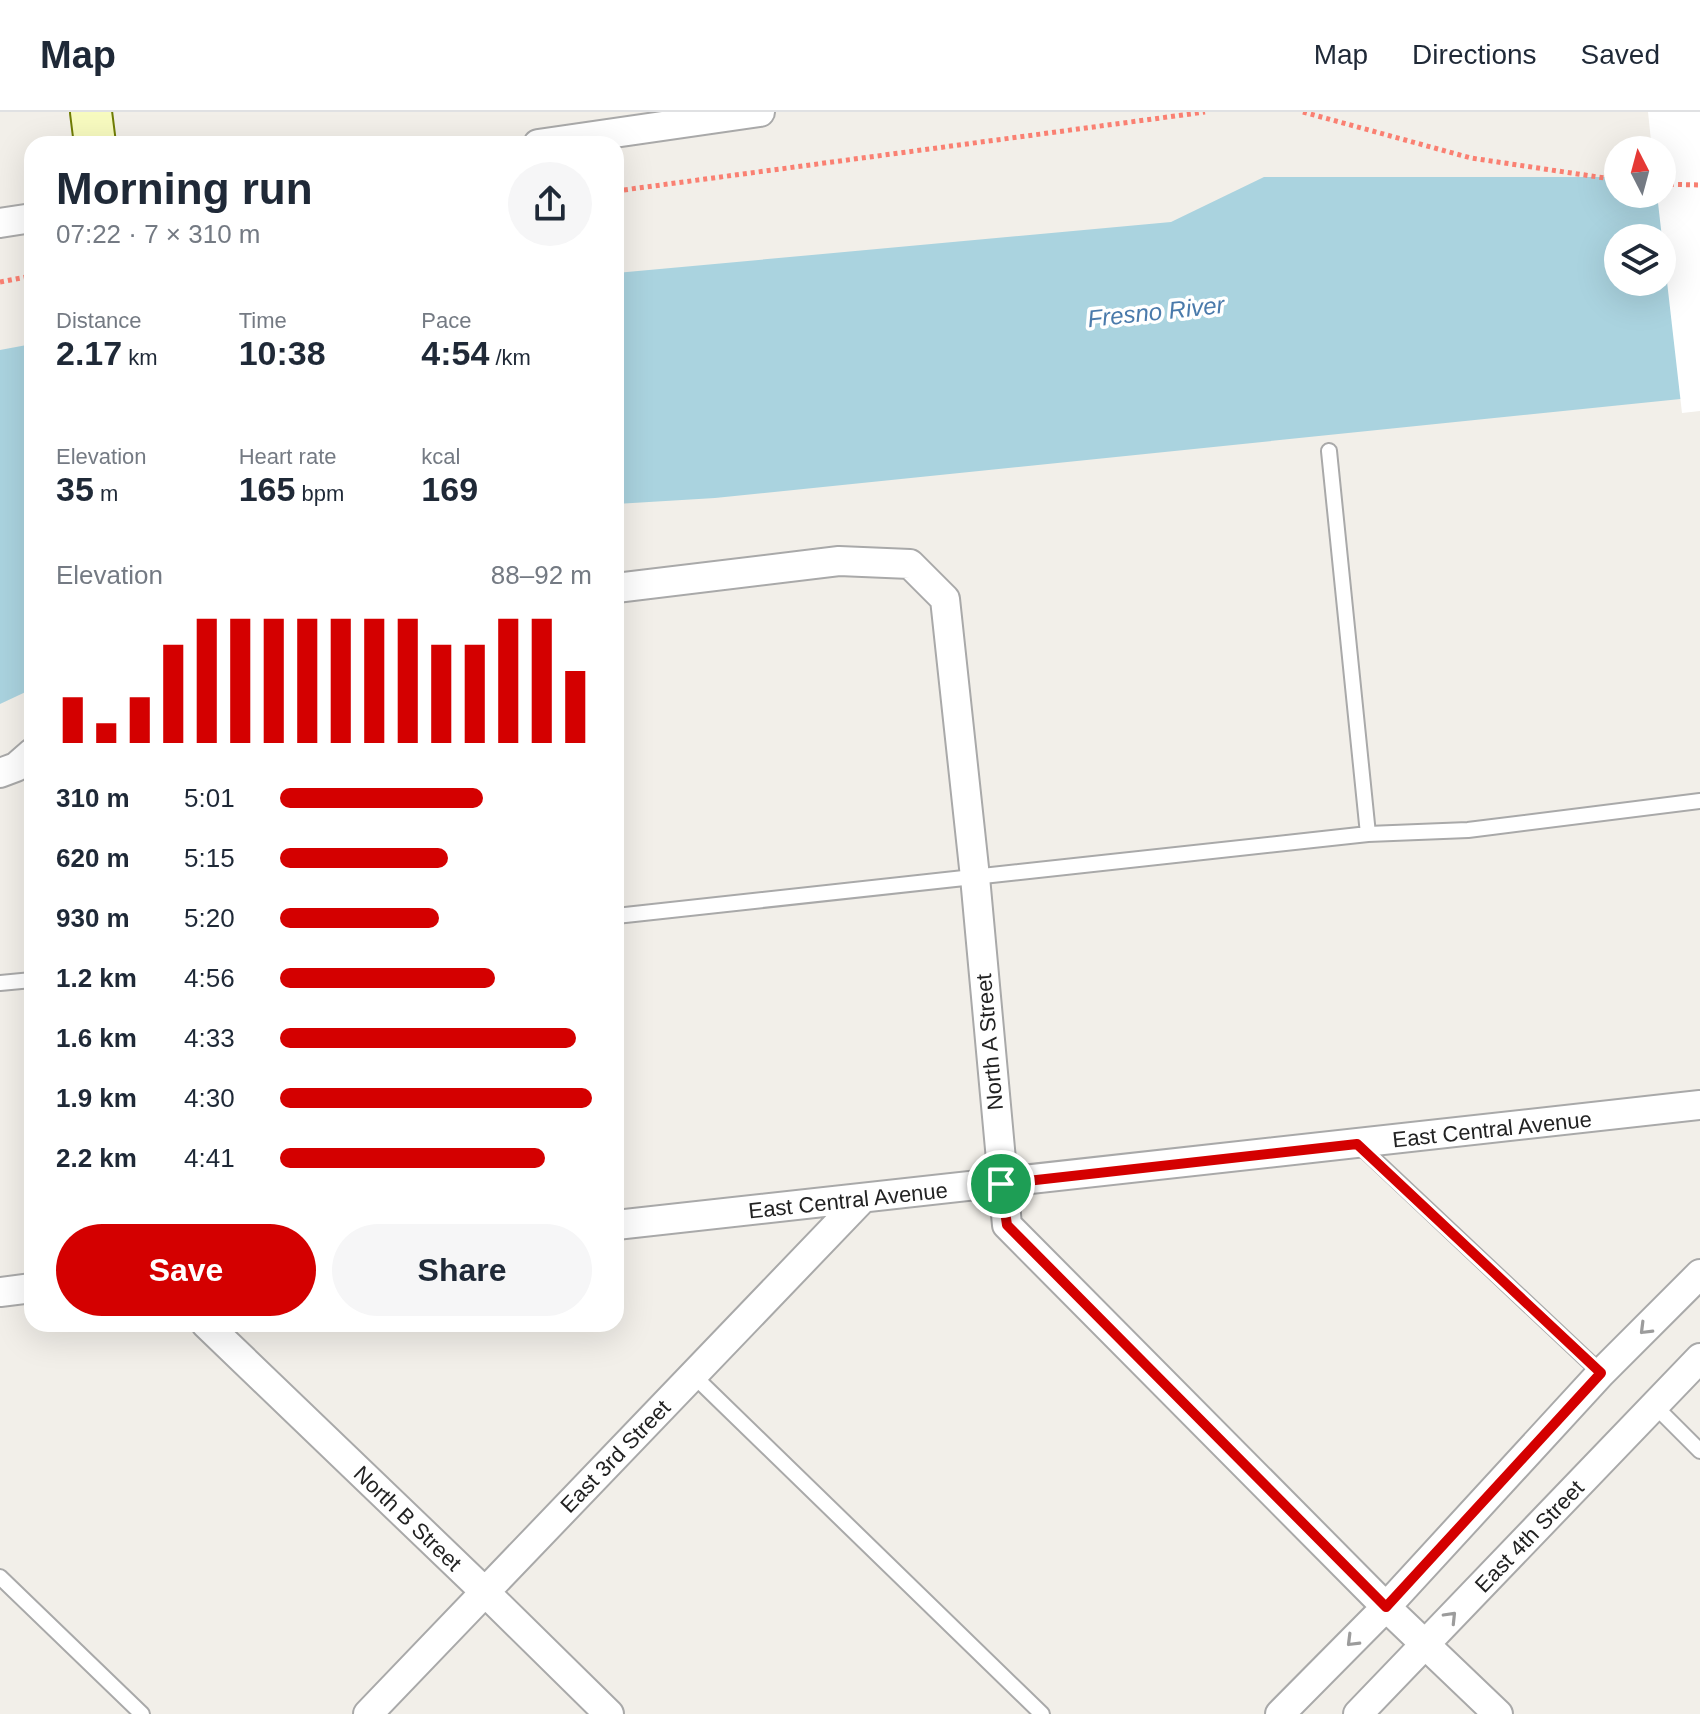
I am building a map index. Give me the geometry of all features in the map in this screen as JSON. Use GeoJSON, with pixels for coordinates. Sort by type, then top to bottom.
{"type":"FeatureCollection","features":[{"type":"Feature","properties":{"kind":"street"},"geometry":{"type":"LineString","coordinates":[[91,112],[94,136]]}},
{"type":"Feature","properties":{"kind":"street"},"geometry":{"type":"LineString","coordinates":[[594,136],[760,112]]}},
{"type":"Feature","properties":{"kind":"street"},"geometry":{"type":"LineString","coordinates":[[0,223],[24,219]]}},
{"type":"Feature","properties":{"kind":"street","name":"North A Street"},"geometry":{"type":"LineString","coordinates":[[624,587],[839,561],[910,564],[945,599],[975,877],[1007,1225],[1386,1607],[1498,1714]]}},
{"type":"Feature","properties":{"kind":"street"},"geometry":{"type":"LineString","coordinates":[[0,773],[24,760]]}},
{"type":"Feature","properties":{"kind":"street","name":"East Central Avenue"},"geometry":{"type":"LineString","coordinates":[[624,1224],[1700,1105]]}},
{"type":"Feature","properties":{"kind":"street","name":"East 3rd Street"},"geometry":{"type":"LineString","coordinates":[[368,1714],[863,1198]]}},
{"type":"Feature","properties":{"kind":"street"},"geometry":{"type":"LineString","coordinates":[[1280,1714],[1386,1607],[1601,1373],[1700,1274]]}},
{"type":"Feature","properties":{"kind":"street"},"geometry":{"type":"LineString","coordinates":[[0,1292],[24,1289]]}},
{"type":"Feature","properties":{"kind":"street","name":"North B Street"},"geometry":{"type":"LineString","coordinates":[[214,1332],[609,1714]]}},
{"type":"Feature","properties":{"kind":"street","name":"East 4th Street"},"geometry":{"type":"LineString","coordinates":[[1358,1714],[1700,1358]]}},
{"type":"Feature","properties":{"kind":"lane"},"geometry":{"type":"LineString","coordinates":[[1329,451],[1368,834]]}},
{"type":"Feature","properties":{"kind":"lane"},"geometry":{"type":"LineString","coordinates":[[624,915],[1368,834],[1468,830],[1700,801]]}},
{"type":"Feature","properties":{"kind":"lane"},"geometry":{"type":"LineString","coordinates":[[0,983],[24,981]]}},
{"type":"Feature","properties":{"kind":"lane"},"geometry":{"type":"LineString","coordinates":[[1357,1144],[1601,1373]]}},
{"type":"Feature","properties":{"kind":"lane"},"geometry":{"type":"LineString","coordinates":[[693,1375],[1042,1714]]}},
{"type":"Feature","properties":{"kind":"lane"},"geometry":{"type":"LineString","coordinates":[[1655,1406],[1700,1451]]}},
{"type":"Feature","properties":{"kind":"lane"},"geometry":{"type":"LineString","coordinates":[[0,1577],[142,1714]]}},
{"type":"Feature","properties":{"kind":"path"},"geometry":{"type":"LineString","coordinates":[[624,190],[1205,112]]}},
{"type":"Feature","properties":{"kind":"path"},"geometry":{"type":"LineString","coordinates":[[1303,112],[1471,158],[1604,178]]}},
{"type":"Feature","properties":{"kind":"path"},"geometry":{"type":"LineString","coordinates":[[1676,184],[1700,185]]}},
{"type":"Feature","properties":{"kind":"path"},"geometry":{"type":"LineString","coordinates":[[0,282],[24,278]]}},
{"type":"Feature","properties":{"kind":"water","name":"Fresno River"},"geometry":{"type":"Polygon","coordinates":[[[1264,177],[1604,177],[1604,208],[1665,208],[1668,224],[1604,224],[1604,296],[1676,296],[1676,269],[1700,397],[715,498],[624,504],[624,272],[1171,222],[1264,177]]]}},
{"type":"Feature","properties":{"kind":"water"},"geometry":{"type":"Polygon","coordinates":[[[24,346],[24,693],[0,704],[0,350],[24,346]]]}},
{"type":"Feature","properties":{"kind":"pier"},"geometry":{"type":"Polygon","coordinates":[[[1648,112],[1700,112],[1700,411],[1682,413],[1669,296],[1676,296],[1676,224],[1660,224],[1659,208],[1676,208],[1676,136],[1651,136],[1648,112]]]}},
{"type":"Feature","properties":{"kind":"route"},"geometry":{"type":"LineString","coordinates":[[1357,1144],[1601,1373],[1386,1607],[1007,1225],[1001,1184],[1357,1144]]}}]}
